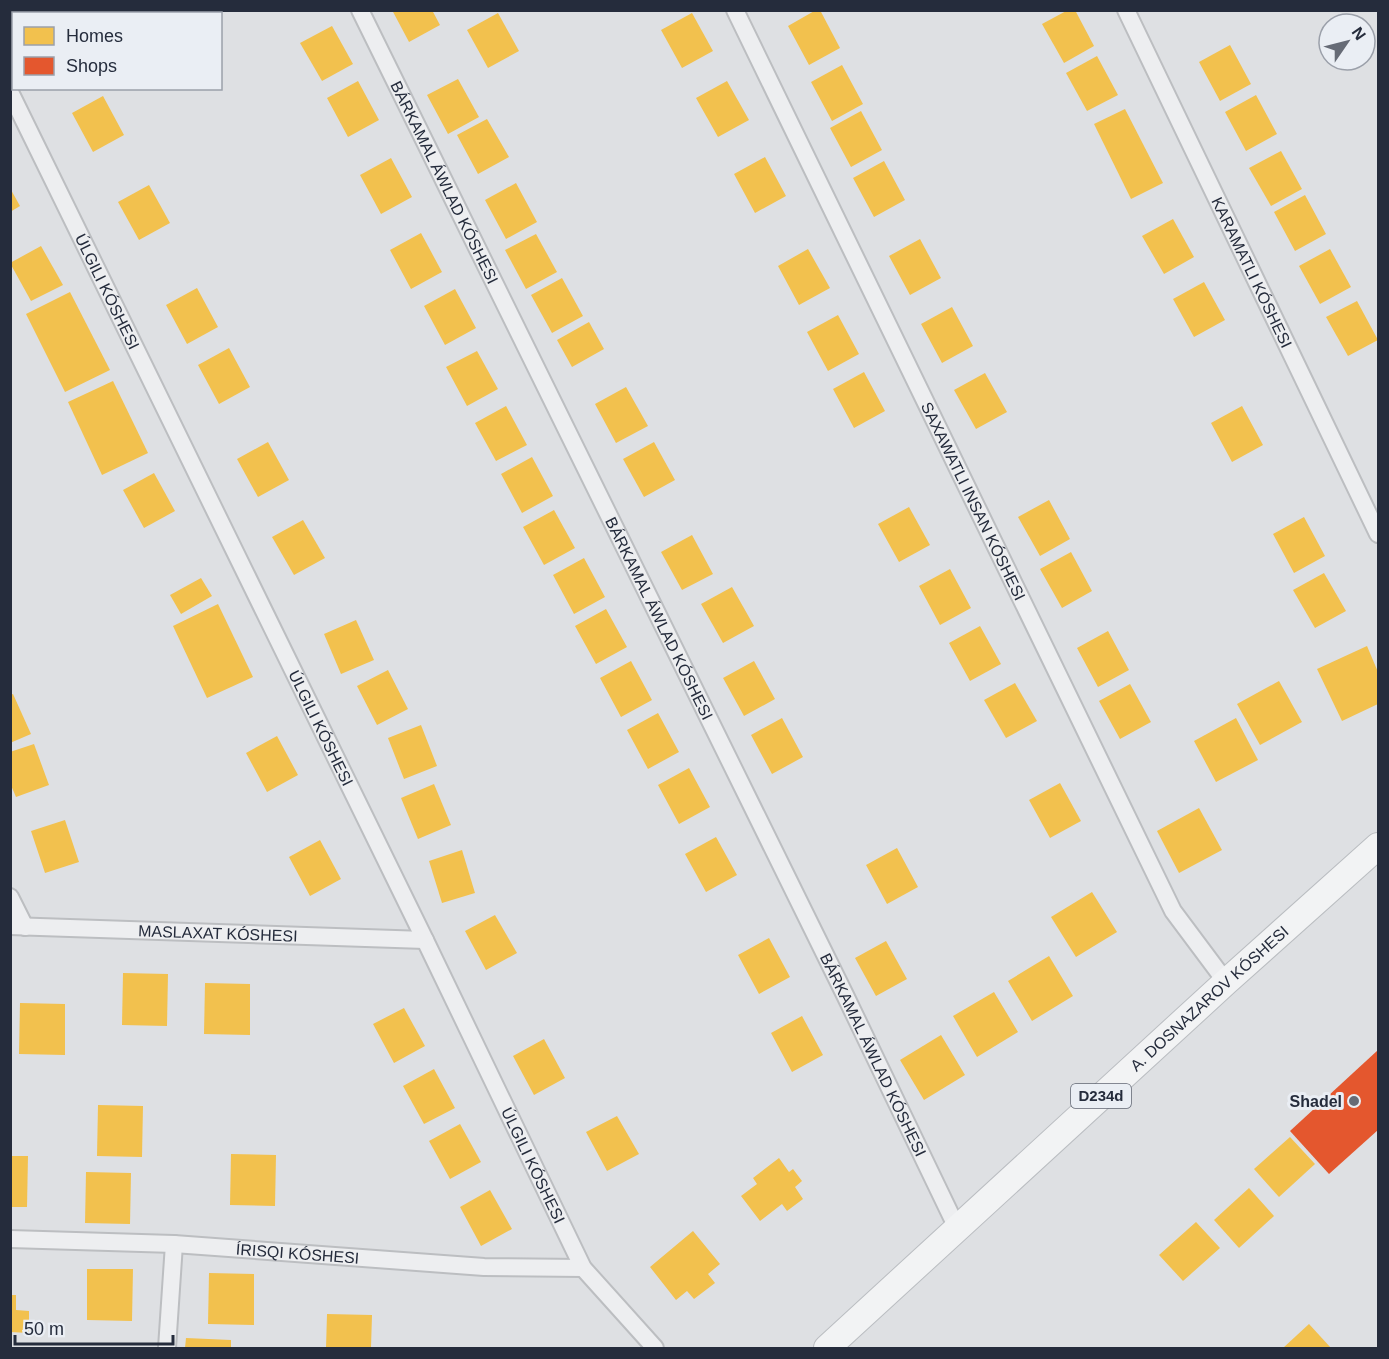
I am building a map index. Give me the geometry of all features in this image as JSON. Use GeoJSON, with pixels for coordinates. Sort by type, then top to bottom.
{"type":"FeatureCollection","features":[{"type":"Feature","properties":{"kind":"main road","name":"A. DOSNAZAROV KÓSHESI"},"geometry":{"type":"LineString","coordinates":[[827,1348],[1226,982],[1378,846]]}},
{"type":"Feature","properties":{"kind":"street","name":"BÁRKAMAL ÁWLAD KÓSHESI"},"geometry":{"type":"LineString","coordinates":[[360,10],[830,963],[957,1228]]}},
{"type":"Feature","properties":{"kind":"street"},"geometry":{"type":"LineString","coordinates":[[735,10],[1173,911],[1226,982]]}},
{"type":"Feature","properties":{"kind":"street"},"geometry":{"type":"LineString","coordinates":[[1126,10],[1378,534]]}},
{"type":"Feature","properties":{"kind":"street","name":"ÚLGILI KÓSHESI"},"geometry":{"type":"LineString","coordinates":[[10,92],[583,1268],[655,1348]]}},
{"type":"Feature","properties":{"kind":"street"},"geometry":{"type":"LineString","coordinates":[[10,897],[18,927]]}},
{"type":"Feature","properties":{"kind":"street","name":"MASLAXAT KÓSHESI"},"geometry":{"type":"LineString","coordinates":[[18,927],[425,940]]}},
{"type":"Feature","properties":{"kind":"street"},"geometry":{"type":"LineString","coordinates":[[10,1239],[174,1244],[484,1267],[583,1268]]}},
{"type":"Feature","properties":{"kind":"street"},"geometry":{"type":"LineString","coordinates":[[167,1348],[174,1244]]}},
{"type":"Feature","properties":{"kind":"building: Homes"},"geometry":{"type":"Polygon","coordinates":[[[392,10],[432,10],[440,25],[409,42],[392,10]]]}},
{"type":"Feature","properties":{"kind":"building: Homes"},"geometry":{"type":"Polygon","coordinates":[[[820,10],[840,48],[809,65],[788,26],[820,10]]]}},
{"type":"Feature","properties":{"kind":"building: Homes"},"geometry":{"type":"Polygon","coordinates":[[[1068,10],[1075,10],[1094,46],[1064,63],[1042,24],[1068,10]]]}},
{"type":"Feature","properties":{"kind":"building: Homes"},"geometry":{"type":"Polygon","coordinates":[[[498,13],[519,51],[488,68],[467,30],[498,13]]]}},
{"type":"Feature","properties":{"kind":"building: Homes"},"geometry":{"type":"Polygon","coordinates":[[[692,13],[713,51],[682,68],[661,30],[692,13]]]}},
{"type":"Feature","properties":{"kind":"building: Homes"},"geometry":{"type":"Polygon","coordinates":[[[332,26],[353,64],[322,81],[300,43],[332,26]]]}},
{"type":"Feature","properties":{"kind":"building: Homes"},"geometry":{"type":"Polygon","coordinates":[[[1230,45],[1251,84],[1220,101],[1199,62],[1230,45]]]}},
{"type":"Feature","properties":{"kind":"building: Homes"},"geometry":{"type":"Polygon","coordinates":[[[1097,56],[1118,95],[1087,111],[1066,73],[1097,56]]]}},
{"type":"Feature","properties":{"kind":"building: Homes"},"geometry":{"type":"Polygon","coordinates":[[[842,65],[863,104],[832,121],[811,82],[842,65]]]}},
{"type":"Feature","properties":{"kind":"building: Homes"},"geometry":{"type":"Polygon","coordinates":[[[458,79],[479,117],[448,134],[427,95],[458,79]]]}},
{"type":"Feature","properties":{"kind":"building: Homes"},"geometry":{"type":"Polygon","coordinates":[[[358,81],[379,120],[348,137],[327,98],[358,81]]]}},
{"type":"Feature","properties":{"kind":"building: Homes"},"geometry":{"type":"Polygon","coordinates":[[[727,81],[749,120],[718,137],[696,98],[727,81]]]}},
{"type":"Feature","properties":{"kind":"building: Homes"},"geometry":{"type":"Polygon","coordinates":[[[1256,95],[1277,134],[1246,151],[1225,112],[1256,95]]]}},
{"type":"Feature","properties":{"kind":"building: Homes"},"geometry":{"type":"Polygon","coordinates":[[[103,96],[124,135],[93,152],[72,113],[103,96]]]}},
{"type":"Feature","properties":{"kind":"building: Homes"},"geometry":{"type":"Polygon","coordinates":[[[1125,109],[1163,183],[1131,199],[1094,124],[1125,109]]]}},
{"type":"Feature","properties":{"kind":"building: Homes"},"geometry":{"type":"Polygon","coordinates":[[[861,111],[882,150],[851,167],[830,128],[861,111]]]}},
{"type":"Feature","properties":{"kind":"building: Homes"},"geometry":{"type":"Polygon","coordinates":[[[487,119],[509,157],[478,174],[457,135],[487,119]]]}},
{"type":"Feature","properties":{"kind":"building: Homes"},"geometry":{"type":"Polygon","coordinates":[[[1281,151],[1302,189],[1271,206],[1249,168],[1281,151]]]}},
{"type":"Feature","properties":{"kind":"building: Homes"},"geometry":{"type":"Polygon","coordinates":[[[765,157],[786,196],[755,213],[734,174],[765,157]]]}},
{"type":"Feature","properties":{"kind":"building: Homes"},"geometry":{"type":"Polygon","coordinates":[[[391,158],[412,197],[381,214],[360,175],[391,158]]]}},
{"type":"Feature","properties":{"kind":"building: Homes"},"geometry":{"type":"Polygon","coordinates":[[[884,161],[905,200],[874,217],[853,178],[884,161]]]}},
{"type":"Feature","properties":{"kind":"building: Homes"},"geometry":{"type":"Polygon","coordinates":[[[516,183],[537,222],[506,239],[485,200],[516,183]]]}},
{"type":"Feature","properties":{"kind":"building: Homes"},"geometry":{"type":"Polygon","coordinates":[[[149,185],[170,223],[139,240],[118,202],[149,185]]]}},
{"type":"Feature","properties":{"kind":"building: Homes"},"geometry":{"type":"Polygon","coordinates":[[[10,188],[20,206],[10,212],[10,188]]]}},
{"type":"Feature","properties":{"kind":"building: Homes"},"geometry":{"type":"Polygon","coordinates":[[[1305,195],[1326,234],[1295,251],[1274,212],[1305,195]]]}},
{"type":"Feature","properties":{"kind":"building: Homes"},"geometry":{"type":"Polygon","coordinates":[[[1173,219],[1194,257],[1164,274],[1142,236],[1173,219]]]}},
{"type":"Feature","properties":{"kind":"building: Homes"},"geometry":{"type":"Polygon","coordinates":[[[421,233],[442,272],[411,289],[390,250],[421,233]]]}},
{"type":"Feature","properties":{"kind":"building: Homes"},"geometry":{"type":"Polygon","coordinates":[[[536,234],[557,272],[526,289],[505,250],[536,234]]]}},
{"type":"Feature","properties":{"kind":"building: Homes"},"geometry":{"type":"Polygon","coordinates":[[[920,239],[941,278],[910,295],[889,256],[920,239]]]}},
{"type":"Feature","properties":{"kind":"building: Homes"},"geometry":{"type":"Polygon","coordinates":[[[41,246],[63,285],[31,301],[10,263],[41,246]]]}},
{"type":"Feature","properties":{"kind":"building: Homes"},"geometry":{"type":"Polygon","coordinates":[[[808,249],[830,288],[799,305],[778,266],[808,249]]]}},
{"type":"Feature","properties":{"kind":"building: Homes"},"geometry":{"type":"Polygon","coordinates":[[[1330,249],[1351,287],[1320,304],[1299,266],[1330,249]]]}},
{"type":"Feature","properties":{"kind":"building: Homes"},"geometry":{"type":"Polygon","coordinates":[[[562,278],[583,316],[552,333],[531,295],[562,278]]]}},
{"type":"Feature","properties":{"kind":"building: Homes"},"geometry":{"type":"Polygon","coordinates":[[[1204,282],[1225,320],[1194,337],[1173,299],[1204,282]]]}},
{"type":"Feature","properties":{"kind":"building: Homes"},"geometry":{"type":"Polygon","coordinates":[[[197,288],[218,327],[187,344],[166,305],[197,288]]]}},
{"type":"Feature","properties":{"kind":"building: Homes"},"geometry":{"type":"Polygon","coordinates":[[[455,289],[476,328],[445,345],[424,306],[455,289]]]}},
{"type":"Feature","properties":{"kind":"building: Homes"},"geometry":{"type":"Polygon","coordinates":[[[70,292],[110,370],[65,392],[26,314],[70,292]]]}},
{"type":"Feature","properties":{"kind":"building: Homes"},"geometry":{"type":"Polygon","coordinates":[[[1357,301],[1378,340],[1348,356],[1326,317],[1357,301]]]}},
{"type":"Feature","properties":{"kind":"building: Homes"},"geometry":{"type":"Polygon","coordinates":[[[952,307],[973,346],[942,363],[921,324],[952,307]]]}},
{"type":"Feature","properties":{"kind":"building: Homes"},"geometry":{"type":"Polygon","coordinates":[[[838,315],[859,354],[828,371],[807,332],[838,315]]]}},
{"type":"Feature","properties":{"kind":"building: Homes"},"geometry":{"type":"Polygon","coordinates":[[[589,322],[604,349],[572,367],[557,340],[589,322]]]}},
{"type":"Feature","properties":{"kind":"building: Homes"},"geometry":{"type":"Polygon","coordinates":[[[229,348],[250,387],[219,404],[198,365],[229,348]]]}},
{"type":"Feature","properties":{"kind":"building: Homes"},"geometry":{"type":"Polygon","coordinates":[[[477,351],[498,389],[467,406],[446,367],[477,351]]]}},
{"type":"Feature","properties":{"kind":"building: Homes"},"geometry":{"type":"Polygon","coordinates":[[[864,372],[885,411],[854,428],[833,389],[864,372]]]}},
{"type":"Feature","properties":{"kind":"building: Homes"},"geometry":{"type":"Polygon","coordinates":[[[985,373],[1007,412],[976,429],[954,390],[985,373]]]}},
{"type":"Feature","properties":{"kind":"building: Homes"},"geometry":{"type":"Polygon","coordinates":[[[113,381],[148,453],[102,475],[68,402],[113,381]]]}},
{"type":"Feature","properties":{"kind":"building: Homes"},"geometry":{"type":"Polygon","coordinates":[[[626,387],[648,426],[616,443],[595,404],[626,387]]]}},
{"type":"Feature","properties":{"kind":"building: Homes"},"geometry":{"type":"Polygon","coordinates":[[[506,406],[527,445],[496,461],[475,423],[506,406]]]}},
{"type":"Feature","properties":{"kind":"building: Homes"},"geometry":{"type":"Polygon","coordinates":[[[1242,406],[1263,445],[1232,462],[1211,423],[1242,406]]]}},
{"type":"Feature","properties":{"kind":"building: Homes"},"geometry":{"type":"Polygon","coordinates":[[[268,442],[289,480],[258,497],[237,459],[268,442]]]}},
{"type":"Feature","properties":{"kind":"building: Homes"},"geometry":{"type":"Polygon","coordinates":[[[654,442],[675,480],[644,497],[623,459],[654,442]]]}},
{"type":"Feature","properties":{"kind":"building: Homes"},"geometry":{"type":"Polygon","coordinates":[[[532,457],[553,496],[522,513],[501,474],[532,457]]]}},
{"type":"Feature","properties":{"kind":"building: Homes"},"geometry":{"type":"Polygon","coordinates":[[[154,473],[175,511],[144,528],[123,490],[154,473]]]}},
{"type":"Feature","properties":{"kind":"building: Homes"},"geometry":{"type":"Polygon","coordinates":[[[1049,500],[1070,539],[1040,556],[1018,517],[1049,500]]]}},
{"type":"Feature","properties":{"kind":"building: Homes"},"geometry":{"type":"Polygon","coordinates":[[[909,507],[930,545],[899,562],[878,524],[909,507]]]}},
{"type":"Feature","properties":{"kind":"building: Homes"},"geometry":{"type":"Polygon","coordinates":[[[554,510],[575,548],[544,565],[523,527],[554,510]]]}},
{"type":"Feature","properties":{"kind":"building: Homes"},"geometry":{"type":"Polygon","coordinates":[[[1304,517],[1325,556],[1294,573],[1273,534],[1304,517]]]}},
{"type":"Feature","properties":{"kind":"building: Homes"},"geometry":{"type":"Polygon","coordinates":[[[303,520],[325,558],[294,575],[272,537],[303,520]]]}},
{"type":"Feature","properties":{"kind":"building: Homes"},"geometry":{"type":"Polygon","coordinates":[[[692,535],[713,574],[682,590],[661,552],[692,535]]]}},
{"type":"Feature","properties":{"kind":"building: Homes"},"geometry":{"type":"Polygon","coordinates":[[[1071,552],[1092,591],[1062,608],[1040,569],[1071,552]]]}},
{"type":"Feature","properties":{"kind":"building: Homes"},"geometry":{"type":"Polygon","coordinates":[[[584,558],[605,597],[574,614],[553,575],[584,558]]]}},
{"type":"Feature","properties":{"kind":"building: Homes"},"geometry":{"type":"Polygon","coordinates":[[[950,569],[971,608],[940,625],[919,586],[950,569]]]}},
{"type":"Feature","properties":{"kind":"building: Homes"},"geometry":{"type":"Polygon","coordinates":[[[1324,573],[1346,611],[1315,628],[1293,590],[1324,573]]]}},
{"type":"Feature","properties":{"kind":"building: Homes"},"geometry":{"type":"Polygon","coordinates":[[[201,578],[212,596],[181,614],[170,595],[201,578]]]}},
{"type":"Feature","properties":{"kind":"building: Homes"},"geometry":{"type":"Polygon","coordinates":[[[732,587],[754,626],[723,643],[701,604],[732,587]]]}},
{"type":"Feature","properties":{"kind":"building: Homes"},"geometry":{"type":"Polygon","coordinates":[[[218,604],[253,677],[207,698],[173,626],[218,604]]]}},
{"type":"Feature","properties":{"kind":"building: Homes"},"geometry":{"type":"Polygon","coordinates":[[[606,609],[627,647],[596,664],[575,626],[606,609]]]}},
{"type":"Feature","properties":{"kind":"building: Homes"},"geometry":{"type":"Polygon","coordinates":[[[356,620],[374,660],[341,674],[324,634],[356,620]]]}},
{"type":"Feature","properties":{"kind":"building: Homes"},"geometry":{"type":"Polygon","coordinates":[[[980,626],[1001,664],[970,681],[949,643],[980,626]]]}},
{"type":"Feature","properties":{"kind":"building: Homes"},"geometry":{"type":"Polygon","coordinates":[[[1108,631],[1129,670],[1098,687],[1077,648],[1108,631]]]}},
{"type":"Feature","properties":{"kind":"building: Homes"},"geometry":{"type":"Polygon","coordinates":[[[1367,646],[1378,672],[1378,704],[1342,721],[1317,669],[1367,646]]]}},
{"type":"Feature","properties":{"kind":"building: Homes"},"geometry":{"type":"Polygon","coordinates":[[[631,661],[652,700],[621,717],[600,678],[631,661]]]}},
{"type":"Feature","properties":{"kind":"building: Homes"},"geometry":{"type":"Polygon","coordinates":[[[754,661],[775,699],[744,716],[723,678],[754,661]]]}},
{"type":"Feature","properties":{"kind":"building: Homes"},"geometry":{"type":"Polygon","coordinates":[[[388,670],[408,709],[377,725],[357,686],[388,670]]]}},
{"type":"Feature","properties":{"kind":"building: Homes"},"geometry":{"type":"Polygon","coordinates":[[[1279,681],[1302,722],[1260,745],[1237,704],[1279,681]]]}},
{"type":"Feature","properties":{"kind":"building: Homes"},"geometry":{"type":"Polygon","coordinates":[[[1015,683],[1037,721],[1006,738],[984,700],[1015,683]]]}},
{"type":"Feature","properties":{"kind":"building: Homes"},"geometry":{"type":"Polygon","coordinates":[[[1130,684],[1151,722],[1120,739],[1099,701],[1130,684]]]}},
{"type":"Feature","properties":{"kind":"building: Homes"},"geometry":{"type":"Polygon","coordinates":[[[13,694],[31,734],[10,743],[10,695],[13,694]]]}},
{"type":"Feature","properties":{"kind":"building: Homes"},"geometry":{"type":"Polygon","coordinates":[[[658,713],[679,752],[648,769],[627,730],[658,713]]]}},
{"type":"Feature","properties":{"kind":"building: Homes"},"geometry":{"type":"Polygon","coordinates":[[[782,718],[803,757],[772,774],[751,735],[782,718]]]}},
{"type":"Feature","properties":{"kind":"building: Homes"},"geometry":{"type":"Polygon","coordinates":[[[1236,718],[1258,760],[1216,782],[1194,741],[1236,718]]]}},
{"type":"Feature","properties":{"kind":"building: Homes"},"geometry":{"type":"Polygon","coordinates":[[[421,725],[437,766],[404,779],[388,738],[421,725]]]}},
{"type":"Feature","properties":{"kind":"building: Homes"},"geometry":{"type":"Polygon","coordinates":[[[277,736],[298,775],[267,792],[246,753],[277,736]]]}},
{"type":"Feature","properties":{"kind":"building: Homes"},"geometry":{"type":"Polygon","coordinates":[[[34,744],[49,785],[16,797],[10,783],[10,752],[34,744]]]}},
{"type":"Feature","properties":{"kind":"building: Homes"},"geometry":{"type":"Polygon","coordinates":[[[689,768],[710,807],[679,824],[658,785],[689,768]]]}},
{"type":"Feature","properties":{"kind":"building: Homes"},"geometry":{"type":"Polygon","coordinates":[[[1060,783],[1081,821],[1050,838],[1029,800],[1060,783]]]}},
{"type":"Feature","properties":{"kind":"building: Homes"},"geometry":{"type":"Polygon","coordinates":[[[434,784],[451,825],[418,839],[401,798],[434,784]]]}},
{"type":"Feature","properties":{"kind":"building: Homes"},"geometry":{"type":"Polygon","coordinates":[[[1199,808],[1222,850],[1179,873],[1157,831],[1199,808]]]}},
{"type":"Feature","properties":{"kind":"building: Homes"},"geometry":{"type":"Polygon","coordinates":[[[65,820],[79,862],[45,873],[31,831],[65,820]]]}},
{"type":"Feature","properties":{"kind":"building: Homes"},"geometry":{"type":"Polygon","coordinates":[[[716,837],[737,875],[706,892],[685,854],[716,837]]]}},
{"type":"Feature","properties":{"kind":"building: Homes"},"geometry":{"type":"Polygon","coordinates":[[[320,840],[341,879],[310,896],[289,857],[320,840]]]}},
{"type":"Feature","properties":{"kind":"building: Homes"},"geometry":{"type":"Polygon","coordinates":[[[897,848],[918,887],[887,904],[866,865],[897,848]]]}},
{"type":"Feature","properties":{"kind":"building: Homes"},"geometry":{"type":"Polygon","coordinates":[[[462,850],[475,893],[442,903],[429,861],[462,850]]]}},
{"type":"Feature","properties":{"kind":"building: Homes"},"geometry":{"type":"Polygon","coordinates":[[[1092,892],[1117,932],[1076,957],[1051,917],[1092,892]]]}},
{"type":"Feature","properties":{"kind":"building: Homes"},"geometry":{"type":"Polygon","coordinates":[[[495,915],[517,953],[486,970],[465,931],[495,915]]]}},
{"type":"Feature","properties":{"kind":"building: Homes"},"geometry":{"type":"Polygon","coordinates":[[[769,938],[790,977],[759,994],[738,955],[769,938]]]}},
{"type":"Feature","properties":{"kind":"building: Homes"},"geometry":{"type":"Polygon","coordinates":[[[886,941],[907,979],[876,996],[855,958],[886,941]]]}},
{"type":"Feature","properties":{"kind":"building: Homes"},"geometry":{"type":"Polygon","coordinates":[[[1049,956],[1073,996],[1032,1021],[1008,981],[1049,956]]]}},
{"type":"Feature","properties":{"kind":"building: Homes"},"geometry":{"type":"Polygon","coordinates":[[[123,973],[168,974],[167,1026],[122,1025],[123,973]]]}},
{"type":"Feature","properties":{"kind":"building: Homes"},"geometry":{"type":"Polygon","coordinates":[[[205,983],[250,984],[250,1035],[204,1034],[205,983]]]}},
{"type":"Feature","properties":{"kind":"building: Homes"},"geometry":{"type":"Polygon","coordinates":[[[994,992],[1018,1032],[977,1057],[953,1016],[994,992]]]}},
{"type":"Feature","properties":{"kind":"building: Homes"},"geometry":{"type":"Polygon","coordinates":[[[20,1003],[65,1004],[65,1055],[19,1054],[20,1003]]]}},
{"type":"Feature","properties":{"kind":"building: Homes"},"geometry":{"type":"Polygon","coordinates":[[[404,1008],[425,1046],[394,1063],[373,1024],[404,1008]]]}},
{"type":"Feature","properties":{"kind":"building: Homes"},"geometry":{"type":"Polygon","coordinates":[[[802,1016],[823,1055],[792,1072],[771,1033],[802,1016]]]}},
{"type":"Feature","properties":{"kind":"building: Homes"},"geometry":{"type":"Polygon","coordinates":[[[941,1035],[965,1075],[924,1100],[900,1060],[941,1035]]]}},
{"type":"Feature","properties":{"kind":"building: Homes"},"geometry":{"type":"Polygon","coordinates":[[[544,1039],[565,1078],[534,1095],[513,1056],[544,1039]]]}},
{"type":"Feature","properties":{"kind":"building: Homes"},"geometry":{"type":"Polygon","coordinates":[[[434,1069],[455,1108],[424,1124],[403,1086],[434,1069]]]}},
{"type":"Feature","properties":{"kind":"building: Homes"},"geometry":{"type":"Polygon","coordinates":[[[98,1105],[143,1106],[142,1157],[97,1156],[98,1105]]]}},
{"type":"Feature","properties":{"kind":"building: Homes"},"geometry":{"type":"Polygon","coordinates":[[[617,1116],[639,1154],[607,1171],[586,1132],[617,1116]]]}},
{"type":"Feature","properties":{"kind":"building: Homes"},"geometry":{"type":"Polygon","coordinates":[[[460,1124],[481,1162],[450,1179],[429,1141],[460,1124]]]}},
{"type":"Feature","properties":{"kind":"building: Homes"},"geometry":{"type":"Polygon","coordinates":[[[1290,1137],[1315,1164],[1279,1197],[1254,1169],[1290,1137]]]}},
{"type":"Feature","properties":{"kind":"building: Homes"},"geometry":{"type":"Polygon","coordinates":[[[231,1154],[276,1155],[275,1206],[230,1205],[231,1154]]]}},
{"type":"Feature","properties":{"kind":"building: Homes"},"geometry":{"type":"Polygon","coordinates":[[[10,1156],[28,1156],[27,1207],[10,1207],[10,1156]]]}},
{"type":"Feature","properties":{"kind":"building: Homes"},"geometry":{"type":"Polygon","coordinates":[[[779,1158],[789,1172],[793,1169],[802,1181],[795,1187],[803,1199],[787,1211],[782,1204],[760,1221],[741,1196],[757,1184],[753,1178],[779,1158]]]}},
{"type":"Feature","properties":{"kind":"building: Homes"},"geometry":{"type":"Polygon","coordinates":[[[86,1172],[131,1173],[130,1224],[85,1223],[86,1172]]]}},
{"type":"Feature","properties":{"kind":"building: Homes"},"geometry":{"type":"Polygon","coordinates":[[[1249,1188],[1274,1216],[1239,1248],[1214,1220],[1249,1188]]]}},
{"type":"Feature","properties":{"kind":"building: Homes"},"geometry":{"type":"Polygon","coordinates":[[[490,1190],[512,1229],[481,1246],[460,1207],[490,1190]]]}},
{"type":"Feature","properties":{"kind":"building: Homes"},"geometry":{"type":"Polygon","coordinates":[[[1196,1222],[1220,1248],[1183,1281],[1159,1255],[1196,1222]]]}},
{"type":"Feature","properties":{"kind":"building: Homes"},"geometry":{"type":"Polygon","coordinates":[[[693,1231],[720,1264],[708,1274],[715,1283],[694,1299],[687,1291],[676,1300],[650,1267],[693,1231]]]}},
{"type":"Feature","properties":{"kind":"building: Homes"},"geometry":{"type":"Polygon","coordinates":[[[87,1269],[133,1269],[132,1321],[87,1320],[87,1269]]]}},
{"type":"Feature","properties":{"kind":"building: Homes"},"geometry":{"type":"Polygon","coordinates":[[[209,1273],[254,1274],[254,1325],[208,1324],[209,1273]]]}},
{"type":"Feature","properties":{"kind":"building: Homes"},"geometry":{"type":"Polygon","coordinates":[[[10,1295],[16,1295],[16,1310],[29,1311],[29,1333],[10,1332],[10,1295]]]}},
{"type":"Feature","properties":{"kind":"building: Homes"},"geometry":{"type":"Polygon","coordinates":[[[327,1314],[372,1315],[371,1348],[326,1348],[327,1314]]]}},
{"type":"Feature","properties":{"kind":"building: Homes"},"geometry":{"type":"Polygon","coordinates":[[[1309,1324],[1331,1348],[1283,1348],[1309,1324]]]}},
{"type":"Feature","properties":{"kind":"building: Homes"},"geometry":{"type":"Polygon","coordinates":[[[186,1338],[231,1340],[231,1348],[185,1348],[186,1338]]]}},
{"type":"Feature","properties":{"kind":"building: Shops"},"geometry":{"type":"Polygon","coordinates":[[[1378,1050],[1378,1130],[1329,1174],[1290,1131],[1378,1050]]]}},
{"type":"Feature","properties":{"kind":"place","name":"Shadel"},"geometry":{"type":"Point","coordinates":[1354,1101]}}]}
